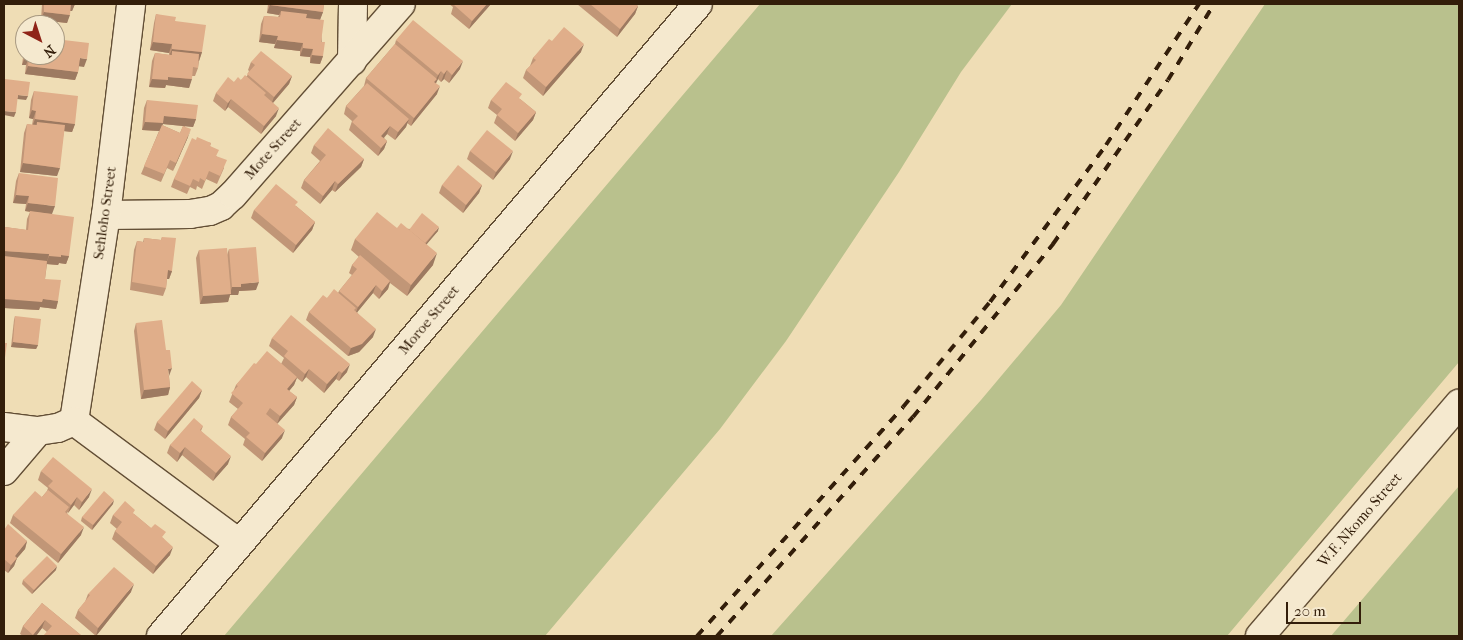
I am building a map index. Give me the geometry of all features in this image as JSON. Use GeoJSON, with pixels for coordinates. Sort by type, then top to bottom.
{"type":"FeatureCollection","features":[{"type":"Feature","properties":{"kind":"street","name":"Sehloho Street"},"geometry":{"type":"LineString","coordinates":[[74,421],[106,214],[131,4]]}},
{"type":"Feature","properties":{"kind":"street"},"geometry":{"type":"LineString","coordinates":[[352,61],[354,4]]}},
{"type":"Feature","properties":{"kind":"street","name":"Mote Street"},"geometry":{"type":"LineString","coordinates":[[106,214],[190,214],[210,211],[221,206],[233,195],[401,4]]}},
{"type":"Feature","properties":{"kind":"street","name":"Moroe Street"},"geometry":{"type":"LineString","coordinates":[[161,636],[698,4]]}},
{"type":"Feature","properties":{"kind":"street","name":"W.F. Nkomo Street"},"geometry":{"type":"LineString","coordinates":[[1260,636],[1459,404]]}},
{"type":"Feature","properties":{"kind":"street"},"geometry":{"type":"LineString","coordinates":[[4,427],[38,432],[58,428],[74,421],[239,543]]}},
{"type":"Feature","properties":{"kind":"street"},"geometry":{"type":"LineString","coordinates":[[4,471],[38,432]]}},
{"type":"Feature","properties":{"kind":"green space"},"geometry":{"type":"Polygon","coordinates":[[[760,4],[1012,4],[961,72],[899,172],[786,341],[720,429],[545,636],[224,636],[760,4]]]}},
{"type":"Feature","properties":{"kind":"green space"},"geometry":{"type":"Polygon","coordinates":[[[1265,4],[1459,4],[1459,362],[1227,636],[771,636],[981,400],[1061,305],[1265,4]]]}},
{"type":"Feature","properties":{"kind":"green space"},"geometry":{"type":"Polygon","coordinates":[[[1459,486],[1459,636],[1331,636],[1459,486]]]}},
{"type":"Feature","properties":{"kind":"building"},"geometry":{"type":"Polygon","coordinates":[[[44,4],[71,4],[70,15],[44,12],[44,4]]]}},
{"type":"Feature","properties":{"kind":"building"},"geometry":{"type":"Polygon","coordinates":[[[270,4],[324,4],[323,12],[270,4]]]}},
{"type":"Feature","properties":{"kind":"building"},"geometry":{"type":"Polygon","coordinates":[[[455,4],[487,4],[472,21],[455,4]]]}},
{"type":"Feature","properties":{"kind":"building"},"geometry":{"type":"Polygon","coordinates":[[[590,4],[635,4],[638,6],[620,29],[590,4]]]}},
{"type":"Feature","properties":{"kind":"building"},"geometry":{"type":"Polygon","coordinates":[[[281,11],[307,14],[306,18],[324,20],[321,42],[325,42],[323,56],[312,55],[313,49],[303,48],[303,43],[277,40],[278,36],[262,34],[264,16],[280,17],[281,11]]]}},
{"type":"Feature","properties":{"kind":"building"},"geometry":{"type":"Polygon","coordinates":[[[156,14],[176,17],[175,21],[206,25],[202,52],[172,49],[172,44],[153,42],[156,14]]]}},
{"type":"Feature","properties":{"kind":"building"},"geometry":{"type":"Polygon","coordinates":[[[413,20],[463,61],[452,75],[447,70],[444,74],[441,71],[438,75],[396,40],[413,20]]]}},
{"type":"Feature","properties":{"kind":"building"},"geometry":{"type":"Polygon","coordinates":[[[564,27],[584,44],[546,87],[526,70],[536,60],[533,58],[549,39],[552,41],[564,27]]]}},
{"type":"Feature","properties":{"kind":"building"},"geometry":{"type":"Polygon","coordinates":[[[65,40],[89,43],[87,59],[80,58],[78,72],[28,66],[65,65],[65,40]]]}},
{"type":"Feature","properties":{"kind":"building"},"geometry":{"type":"Polygon","coordinates":[[[395,44],[437,79],[434,82],[440,86],[414,118],[366,78],[395,44]]]}},
{"type":"Feature","properties":{"kind":"building"},"geometry":{"type":"Polygon","coordinates":[[[172,51],[199,54],[198,68],[193,67],[192,79],[168,77],[168,80],[152,79],[155,53],[172,55],[172,51]]]}},
{"type":"Feature","properties":{"kind":"building"},"geometry":{"type":"Polygon","coordinates":[[[261,51],[292,76],[274,97],[247,74],[255,65],[251,62],[261,51]]]}},
{"type":"Feature","properties":{"kind":"building"},"geometry":{"type":"Polygon","coordinates":[[[245,75],[266,93],[264,95],[279,108],[264,126],[231,99],[228,103],[216,93],[228,77],[234,82],[238,77],[241,80],[245,75]]]}},
{"type":"Feature","properties":{"kind":"building"},"geometry":{"type":"Polygon","coordinates":[[[5,79],[30,82],[28,96],[18,95],[16,112],[4,111],[5,79]]]}},
{"type":"Feature","properties":{"kind":"building"},"geometry":{"type":"Polygon","coordinates":[[[506,82],[522,94],[519,98],[536,112],[518,133],[497,115],[502,109],[491,100],[506,82]]]}},
{"type":"Feature","properties":{"kind":"building"},"geometry":{"type":"Polygon","coordinates":[[[367,83],[409,119],[398,132],[390,126],[381,136],[387,141],[381,148],[352,122],[358,116],[346,106],[367,83]]]}},
{"type":"Feature","properties":{"kind":"building"},"geometry":{"type":"Polygon","coordinates":[[[34,91],[78,96],[75,124],[35,119],[36,111],[32,110],[34,91]]]}},
{"type":"Feature","properties":{"kind":"building"},"geometry":{"type":"Polygon","coordinates":[[[147,100],[198,105],[196,119],[164,116],[163,123],[145,122],[147,100]]]}},
{"type":"Feature","properties":{"kind":"building"},"geometry":{"type":"Polygon","coordinates":[[[37,122],[65,125],[60,168],[23,163],[27,124],[37,125],[37,122]]]}},
{"type":"Feature","properties":{"kind":"building"},"geometry":{"type":"Polygon","coordinates":[[[162,125],[180,133],[183,126],[191,129],[176,163],[170,160],[164,174],[144,166],[162,125]]]}},
{"type":"Feature","properties":{"kind":"building"},"geometry":{"type":"Polygon","coordinates":[[[328,128],[364,159],[338,184],[335,181],[323,196],[304,180],[326,155],[314,145],[328,128]]]}},
{"type":"Feature","properties":{"kind":"building"},"geometry":{"type":"Polygon","coordinates":[[[487,130],[513,151],[496,172],[470,151],[487,130]]]}},
{"type":"Feature","properties":{"kind":"building"},"geometry":{"type":"Polygon","coordinates":[[[197,137],[211,143],[210,146],[219,150],[216,156],[227,160],[220,176],[209,171],[205,181],[200,178],[199,182],[193,179],[190,186],[174,179],[192,138],[196,140],[197,137]]]}},
{"type":"Feature","properties":{"kind":"building"},"geometry":{"type":"Polygon","coordinates":[[[458,165],[482,185],[466,205],[442,185],[458,165]]]}},
{"type":"Feature","properties":{"kind":"building"},"geometry":{"type":"Polygon","coordinates":[[[19,173],[58,178],[55,206],[28,203],[29,196],[16,195],[19,173]]]}},
{"type":"Feature","properties":{"kind":"building"},"geometry":{"type":"Polygon","coordinates":[[[276,184],[298,202],[295,205],[315,222],[296,245],[254,210],[276,184]]]}},
{"type":"Feature","properties":{"kind":"building"},"geometry":{"type":"Polygon","coordinates":[[[30,211],[74,217],[69,256],[61,255],[61,257],[49,256],[49,254],[4,251],[5,227],[28,230],[30,211]]]}},
{"type":"Feature","properties":{"kind":"building"},"geometry":{"type":"Polygon","coordinates":[[[377,212],[397,228],[401,223],[437,253],[411,285],[355,239],[377,212]]]}},
{"type":"Feature","properties":{"kind":"building"},"geometry":{"type":"Polygon","coordinates":[[[422,213],[439,227],[425,243],[409,230],[422,213]]]}},
{"type":"Feature","properties":{"kind":"building"},"geometry":{"type":"Polygon","coordinates":[[[162,237],[176,238],[172,271],[168,270],[166,288],[132,282],[137,241],[144,242],[144,238],[161,240],[162,237]]]}},
{"type":"Feature","properties":{"kind":"building"},"geometry":{"type":"Polygon","coordinates":[[[256,247],[259,282],[241,284],[241,287],[232,287],[229,249],[256,247]]]}},
{"type":"Feature","properties":{"kind":"building"},"geometry":{"type":"Polygon","coordinates":[[[227,248],[231,294],[203,296],[199,250],[227,248]]]}},
{"type":"Feature","properties":{"kind":"building"},"geometry":{"type":"Polygon","coordinates":[[[360,255],[390,281],[382,291],[376,285],[358,307],[339,291],[357,269],[352,265],[360,255]]]}},
{"type":"Feature","properties":{"kind":"building"},"geometry":{"type":"Polygon","coordinates":[[[4,256],[47,261],[45,279],[61,280],[58,301],[43,299],[42,302],[4,299],[4,256]]]}},
{"type":"Feature","properties":{"kind":"building"},"geometry":{"type":"Polygon","coordinates":[[[334,289],[376,329],[362,344],[351,348],[309,312],[323,295],[327,298],[334,289]]]}},
{"type":"Feature","properties":{"kind":"building"},"geometry":{"type":"Polygon","coordinates":[[[291,315],[350,364],[342,373],[339,371],[327,384],[309,369],[305,374],[284,356],[288,351],[272,338],[291,315]]]}},
{"type":"Feature","properties":{"kind":"building"},"geometry":{"type":"Polygon","coordinates":[[[15,316],[41,319],[38,345],[13,342],[15,316]]]}},
{"type":"Feature","properties":{"kind":"building"},"geometry":{"type":"Polygon","coordinates":[[[162,320],[166,350],[170,350],[172,368],[168,369],[170,387],[144,390],[136,323],[162,320]]]}},
{"type":"Feature","properties":{"kind":"building"},"geometry":{"type":"Polygon","coordinates":[[[4,343],[7,343],[4,365],[4,343]]]}},
{"type":"Feature","properties":{"kind":"building"},"geometry":{"type":"Polygon","coordinates":[[[267,351],[297,377],[287,389],[297,397],[280,416],[270,408],[266,414],[285,430],[265,453],[246,437],[250,433],[231,417],[243,403],[231,393],[254,363],[256,364],[267,351]]]}},
{"type":"Feature","properties":{"kind":"building"},"geometry":{"type":"Polygon","coordinates":[[[192,381],[202,390],[168,431],[157,422],[192,381]]]}},
{"type":"Feature","properties":{"kind":"building"},"geometry":{"type":"Polygon","coordinates":[[[194,418],[203,426],[200,430],[231,456],[216,473],[185,447],[180,453],[170,445],[194,418]]]}},
{"type":"Feature","properties":{"kind":"building"},"geometry":{"type":"Polygon","coordinates":[[[53,457],[92,489],[82,502],[77,497],[71,505],[48,486],[53,481],[41,471],[53,457]]]}},
{"type":"Feature","properties":{"kind":"building"},"geometry":{"type":"Polygon","coordinates":[[[48,490],[69,507],[65,512],[84,527],[61,554],[13,515],[35,491],[42,497],[48,490]]]}},
{"type":"Feature","properties":{"kind":"building"},"geometry":{"type":"Polygon","coordinates":[[[104,491],[114,500],[93,525],[82,517],[104,491]]]}},
{"type":"Feature","properties":{"kind":"building"},"geometry":{"type":"Polygon","coordinates":[[[125,501],[135,510],[133,513],[151,528],[155,524],[166,532],[162,537],[173,547],[156,566],[115,531],[122,522],[113,515],[125,501]]]}},
{"type":"Feature","properties":{"kind":"building"},"geometry":{"type":"Polygon","coordinates":[[[8,524],[27,541],[15,556],[17,558],[11,565],[4,559],[4,530],[8,524]]]}},
{"type":"Feature","properties":{"kind":"building"},"geometry":{"type":"Polygon","coordinates":[[[47,556],[57,566],[34,590],[23,580],[47,556]]]}},
{"type":"Feature","properties":{"kind":"building"},"geometry":{"type":"Polygon","coordinates":[[[114,567],[134,584],[98,628],[78,610],[90,595],[88,594],[114,567]]]}},
{"type":"Feature","properties":{"kind":"building"},"geometry":{"type":"Polygon","coordinates":[[[42,603],[82,636],[43,636],[52,626],[45,620],[33,635],[23,626],[42,603]]]}},
{"type":"Feature","properties":{"kind":"railway"},"geometry":{"type":"LineString","coordinates":[[697,636],[903,407],[990,302],[1106,145],[1199,4]]}},
{"type":"Feature","properties":{"kind":"railway"},"geometry":{"type":"LineString","coordinates":[[717,636],[913,417],[1053,244],[1168,80],[1214,4]]}}]}
